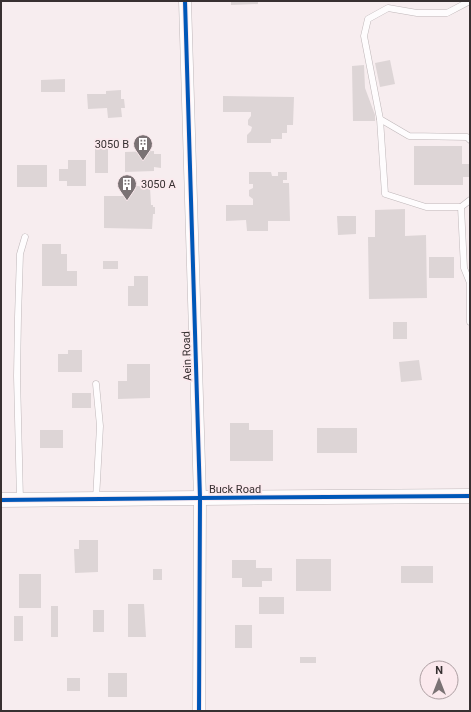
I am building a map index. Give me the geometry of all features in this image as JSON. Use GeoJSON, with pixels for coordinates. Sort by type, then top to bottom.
{"type":"FeatureCollection","features":[{"type":"Feature","properties":{"kind":"street","name":"Aein Road"},"geometry":{"type":"LineString","coordinates":[[185,1],[200,498],[199,711]]}},
{"type":"Feature","properties":{"kind":"street","name":"Buck Road"},"geometry":{"type":"LineString","coordinates":[[1,500],[470,496]]}},
{"type":"Feature","properties":{"kind":"lane"},"geometry":{"type":"LineString","coordinates":[[470,1],[447,13],[417,13],[388,8],[368,19],[364,36],[380,119],[385,194],[426,207],[460,207],[470,200]]}},
{"type":"Feature","properties":{"kind":"lane"},"geometry":{"type":"LineString","coordinates":[[380,119],[409,136],[467,137],[470,140]]}},
{"type":"Feature","properties":{"kind":"lane"},"geometry":{"type":"LineString","coordinates":[[460,207],[464,268],[470,283],[470,322]]}},
{"type":"Feature","properties":{"kind":"lane"},"geometry":{"type":"LineString","coordinates":[[20,500],[17,376],[18,317],[20,254],[25,237]]}},
{"type":"Feature","properties":{"kind":"lane"},"geometry":{"type":"LineString","coordinates":[[96,384],[100,426],[96,499]]}},
{"type":"Feature","properties":{"kind":"building"},"geometry":{"type":"Polygon","coordinates":[[[231,1],[258,1],[258,4],[231,5],[231,1]]]}},
{"type":"Feature","properties":{"kind":"building"},"geometry":{"type":"Polygon","coordinates":[[[390,60],[395,84],[380,87],[375,63],[390,60]]]}},
{"type":"Feature","properties":{"kind":"building"},"geometry":{"type":"Polygon","coordinates":[[[364,65],[365,88],[375,115],[375,121],[353,121],[352,66],[364,65]]]}},
{"type":"Feature","properties":{"kind":"building"},"geometry":{"type":"Polygon","coordinates":[[[65,79],[65,92],[41,92],[41,80],[65,79]]]}},
{"type":"Feature","properties":{"kind":"building"},"geometry":{"type":"Polygon","coordinates":[[[121,90],[121,99],[124,99],[125,108],[121,108],[122,117],[108,118],[107,108],[88,109],[87,94],[106,94],[106,91],[121,90]]]}},
{"type":"Feature","properties":{"kind":"building"},"geometry":{"type":"Polygon","coordinates":[[[223,96],[294,97],[293,125],[287,125],[287,133],[282,133],[282,139],[271,139],[271,143],[247,143],[247,135],[251,131],[252,127],[248,125],[251,112],[223,112],[223,96]]]}},
{"type":"Feature","properties":{"kind":"building"},"geometry":{"type":"Polygon","coordinates":[[[414,146],[462,146],[462,164],[470,164],[470,177],[463,177],[463,185],[414,185],[414,146]]]}},
{"type":"Feature","properties":{"kind":"building"},"geometry":{"type":"Polygon","coordinates":[[[95,147],[108,147],[108,173],[95,173],[95,147]]]}},
{"type":"Feature","properties":{"kind":"building","name":"3050 B"},"geometry":{"type":"Polygon","coordinates":[[[154,151],[154,154],[161,154],[161,168],[154,167],[154,171],[125,172],[125,152],[154,151]]]}},
{"type":"Feature","properties":{"kind":"building"},"geometry":{"type":"Polygon","coordinates":[[[68,160],[86,160],[86,186],[67,186],[67,181],[59,181],[59,169],[68,169],[68,160]]]}},
{"type":"Feature","properties":{"kind":"building"},"geometry":{"type":"Polygon","coordinates":[[[17,165],[47,165],[47,187],[17,187],[17,165]]]}},
{"type":"Feature","properties":{"kind":"building"},"geometry":{"type":"Polygon","coordinates":[[[249,172],[271,172],[272,176],[278,176],[278,172],[287,172],[287,180],[283,180],[283,183],[289,183],[290,221],[268,221],[268,231],[247,231],[246,220],[226,221],[226,205],[253,205],[253,199],[249,196],[249,190],[253,188],[253,184],[249,184],[249,172]]]}},
{"type":"Feature","properties":{"kind":"building","name":"3050 A"},"geometry":{"type":"Polygon","coordinates":[[[123,181],[137,181],[137,186],[150,187],[151,205],[155,207],[152,229],[104,228],[104,196],[123,196],[121,191],[123,191],[123,181]]]}},
{"type":"Feature","properties":{"kind":"building"},"geometry":{"type":"Polygon","coordinates":[[[405,209],[405,236],[426,235],[427,298],[369,299],[368,237],[375,237],[375,210],[405,209]]]}},
{"type":"Feature","properties":{"kind":"building"},"geometry":{"type":"Polygon","coordinates":[[[337,216],[356,216],[356,234],[338,235],[337,216]]]}},
{"type":"Feature","properties":{"kind":"building"},"geometry":{"type":"Polygon","coordinates":[[[42,244],[61,244],[61,254],[67,254],[67,271],[77,271],[77,286],[42,286],[42,244]]]}},
{"type":"Feature","properties":{"kind":"building"},"geometry":{"type":"Polygon","coordinates":[[[429,257],[454,257],[454,278],[429,278],[429,257]]]}},
{"type":"Feature","properties":{"kind":"building"},"geometry":{"type":"Polygon","coordinates":[[[103,261],[118,261],[118,269],[103,269],[103,261]]]}},
{"type":"Feature","properties":{"kind":"building"},"geometry":{"type":"Polygon","coordinates":[[[134,276],[148,276],[148,306],[128,306],[128,286],[134,286],[134,276]]]}},
{"type":"Feature","properties":{"kind":"building"},"geometry":{"type":"Polygon","coordinates":[[[393,322],[407,322],[407,339],[393,339],[393,322]]]}},
{"type":"Feature","properties":{"kind":"building"},"geometry":{"type":"Polygon","coordinates":[[[68,350],[82,350],[82,372],[58,372],[58,354],[68,354],[68,350]]]}},
{"type":"Feature","properties":{"kind":"building"},"geometry":{"type":"Polygon","coordinates":[[[419,360],[422,380],[401,382],[399,362],[419,360]]]}},
{"type":"Feature","properties":{"kind":"building"},"geometry":{"type":"Polygon","coordinates":[[[127,364],[150,364],[150,398],[118,399],[118,381],[127,381],[127,364]]]}},
{"type":"Feature","properties":{"kind":"building"},"geometry":{"type":"Polygon","coordinates":[[[72,393],[91,393],[91,408],[72,408],[72,393]]]}},
{"type":"Feature","properties":{"kind":"building"},"geometry":{"type":"Polygon","coordinates":[[[230,423],[249,423],[249,430],[273,430],[273,461],[230,461],[230,423]]]}},
{"type":"Feature","properties":{"kind":"building"},"geometry":{"type":"Polygon","coordinates":[[[317,428],[357,428],[357,453],[317,453],[317,428]]]}},
{"type":"Feature","properties":{"kind":"building"},"geometry":{"type":"Polygon","coordinates":[[[40,430],[63,430],[63,448],[40,448],[40,430]]]}},
{"type":"Feature","properties":{"kind":"building"},"geometry":{"type":"Polygon","coordinates":[[[79,540],[98,540],[98,572],[75,573],[74,549],[79,549],[79,540]]]}},
{"type":"Feature","properties":{"kind":"building"},"geometry":{"type":"Polygon","coordinates":[[[296,559],[331,559],[331,591],[296,591],[296,559]]]}},
{"type":"Feature","properties":{"kind":"building"},"geometry":{"type":"Polygon","coordinates":[[[232,560],[256,560],[256,568],[272,568],[272,581],[262,581],[262,587],[242,587],[242,578],[232,578],[232,560]]]}},
{"type":"Feature","properties":{"kind":"building"},"geometry":{"type":"Polygon","coordinates":[[[401,566],[433,566],[433,583],[401,583],[401,566]]]}},
{"type":"Feature","properties":{"kind":"building"},"geometry":{"type":"Polygon","coordinates":[[[153,569],[162,569],[162,580],[153,580],[153,569]]]}},
{"type":"Feature","properties":{"kind":"building"},"geometry":{"type":"Polygon","coordinates":[[[19,574],[41,574],[41,608],[19,608],[19,574]]]}},
{"type":"Feature","properties":{"kind":"building"},"geometry":{"type":"Polygon","coordinates":[[[259,597],[284,597],[284,614],[259,614],[259,597]]]}},
{"type":"Feature","properties":{"kind":"building"},"geometry":{"type":"Polygon","coordinates":[[[128,604],[144,604],[146,637],[128,637],[128,604]]]}},
{"type":"Feature","properties":{"kind":"building"},"geometry":{"type":"Polygon","coordinates":[[[51,606],[58,606],[58,637],[51,637],[51,606]]]}},
{"type":"Feature","properties":{"kind":"building"},"geometry":{"type":"Polygon","coordinates":[[[93,610],[104,610],[104,632],[93,632],[93,610]]]}},
{"type":"Feature","properties":{"kind":"building"},"geometry":{"type":"Polygon","coordinates":[[[14,616],[23,616],[23,641],[14,641],[14,616]]]}},
{"type":"Feature","properties":{"kind":"building"},"geometry":{"type":"Polygon","coordinates":[[[235,625],[252,625],[252,648],[235,648],[235,625]]]}},
{"type":"Feature","properties":{"kind":"building"},"geometry":{"type":"Polygon","coordinates":[[[300,657],[316,657],[316,663],[300,663],[300,657]]]}},
{"type":"Feature","properties":{"kind":"building"},"geometry":{"type":"Polygon","coordinates":[[[108,673],[127,673],[127,697],[108,697],[108,673]]]}},
{"type":"Feature","properties":{"kind":"building"},"geometry":{"type":"Polygon","coordinates":[[[67,678],[80,678],[80,691],[67,691],[67,678]]]}},
{"type":"Feature","properties":{"kind":"cycle path"},"geometry":{"type":"LineString","coordinates":[[185,1],[200,498],[199,711]]}},
{"type":"Feature","properties":{"kind":"cycle path"},"geometry":{"type":"LineString","coordinates":[[1,500],[470,496]]}},
{"type":"Feature","properties":{"kind":"place","name":"3050 B"},"geometry":{"type":"Point","coordinates":[143,161]}},
{"type":"Feature","properties":{"kind":"place","name":"3050 A"},"geometry":{"type":"Point","coordinates":[127,201]}}]}
